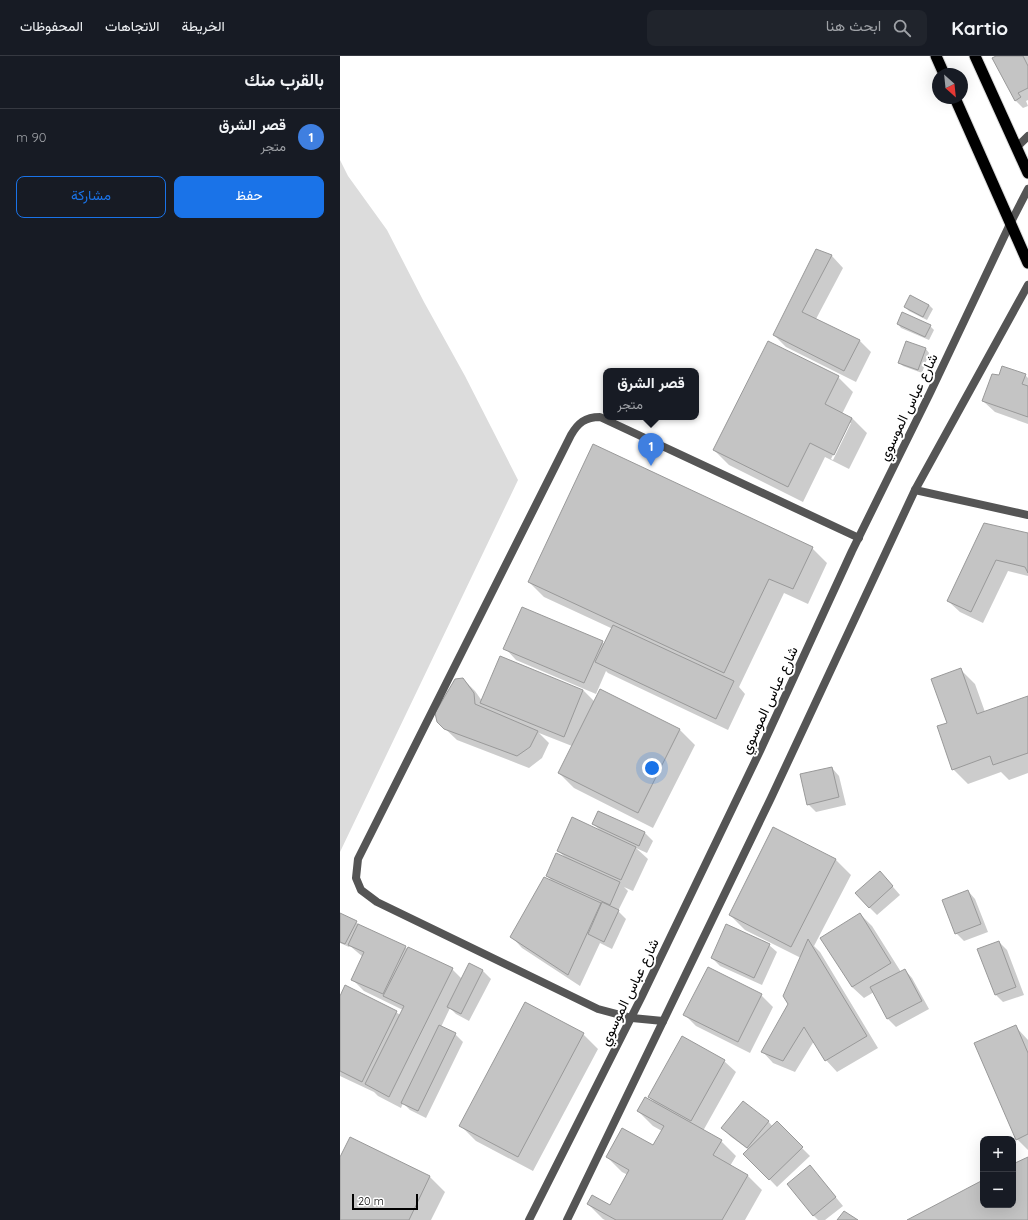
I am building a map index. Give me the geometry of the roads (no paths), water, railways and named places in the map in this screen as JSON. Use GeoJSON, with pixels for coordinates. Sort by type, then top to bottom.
{"type":"FeatureCollection","features":[{"type":"Feature","properties":{"kind":"highway"},"geometry":{"type":"LineString","coordinates":[[936,56],[941,68]]}},
{"type":"Feature","properties":{"kind":"highway"},"geometry":{"type":"LineString","coordinates":[[975,56],[1028,173]]}},
{"type":"Feature","properties":{"kind":"highway"},"geometry":{"type":"LineString","coordinates":[[958,104],[1028,263]]}},
{"type":"Feature","properties":{"kind":"street"},"geometry":{"type":"LineString","coordinates":[[1017,147],[1028,136]]}},
{"type":"Feature","properties":{"kind":"street","name":"شارع عباس الموسوي"},"geometry":{"type":"LineString","coordinates":[[529,1220],[632,1018],[760,751],[859,538],[930,393],[1010,222],[1028,189]]}},
{"type":"Feature","properties":{"kind":"street"},"geometry":{"type":"LineString","coordinates":[[567,1220],[775,791],[915,490],[1028,285]]}},
{"type":"Feature","properties":{"kind":"street"},"geometry":{"type":"LineString","coordinates":[[603,418],[590,417],[582,421],[571,435],[358,859],[356,878],[361,890],[376,902],[598,1009],[632,1018],[663,1021]]}},
{"type":"Feature","properties":{"kind":"street"},"geometry":{"type":"LineString","coordinates":[[607,420],[859,538]]}},
{"type":"Feature","properties":{"kind":"street"},"geometry":{"type":"LineString","coordinates":[[915,490],[1028,515]]}},
{"type":"Feature","properties":{"kind":"place","name":"قصر الشرق"},"geometry":{"type":"Point","coordinates":[651,466]}}]}
